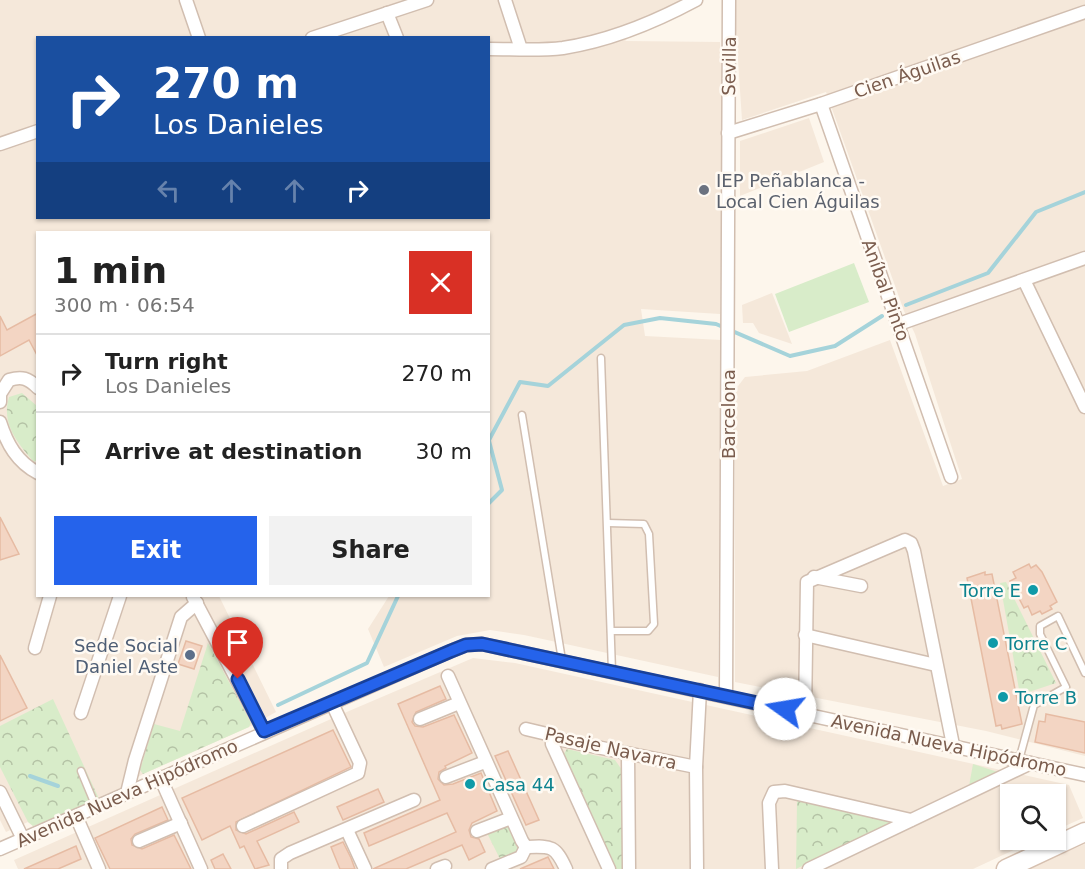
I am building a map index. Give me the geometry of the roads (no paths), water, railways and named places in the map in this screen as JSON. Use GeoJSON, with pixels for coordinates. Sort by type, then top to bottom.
{"type":"FeatureCollection","features":[{"type":"Feature","properties":{"kind":"main road"},"geometry":{"type":"LineString","coordinates":[[1006,869],[1026,865],[1085,832]]}},
{"type":"Feature","properties":{"kind":"street"},"geometry":{"type":"LineString","coordinates":[[186,0],[198,36]]}},
{"type":"Feature","properties":{"kind":"street"},"geometry":{"type":"LineString","coordinates":[[318,36],[427,0]]}},
{"type":"Feature","properties":{"kind":"street"},"geometry":{"type":"LineString","coordinates":[[505,0],[521,49]]}},
{"type":"Feature","properties":{"kind":"street"},"geometry":{"type":"LineString","coordinates":[[490,49],[560,48],[592,43],[640,26],[696,0]]}},
{"type":"Feature","properties":{"kind":"street","name":"Sevilla"},"geometry":{"type":"LineString","coordinates":[[728,133],[729,0]]}},
{"type":"Feature","properties":{"kind":"street","name":"Cien Águilas"},"geometry":{"type":"LineString","coordinates":[[728,133],[821,104],[1085,12]]}},
{"type":"Feature","properties":{"kind":"street"},"geometry":{"type":"LineString","coordinates":[[387,13],[396,36]]}},
{"type":"Feature","properties":{"kind":"street","name":"Aníbal Pinto"},"geometry":{"type":"LineString","coordinates":[[821,104],[951,477]]}},
{"type":"Feature","properties":{"kind":"street"},"geometry":{"type":"LineString","coordinates":[[0,144],[36,132]]}},
{"type":"Feature","properties":{"kind":"street","name":"Barcelona"},"geometry":{"type":"LineString","coordinates":[[726,695],[728,133]]}},
{"type":"Feature","properties":{"kind":"street"},"geometry":{"type":"LineString","coordinates":[[899,324],[1085,258]]}},
{"type":"Feature","properties":{"kind":"street"},"geometry":{"type":"LineString","coordinates":[[1023,280],[1085,407]]}},
{"type":"Feature","properties":{"kind":"street"},"geometry":{"type":"LineString","coordinates":[[0,402],[0,394],[9,380],[20,377],[31,381],[36,386]]}},
{"type":"Feature","properties":{"kind":"street"},"geometry":{"type":"LineString","coordinates":[[0,422],[5,440],[23,465],[36,472]]}},
{"type":"Feature","properties":{"kind":"street"},"geometry":{"type":"LineString","coordinates":[[805,713],[805,587],[807,582],[901,541],[909,541],[914,551],[953,746]]}},
{"type":"Feature","properties":{"kind":"street"},"geometry":{"type":"LineString","coordinates":[[814,577],[861,586]]}},
{"type":"Feature","properties":{"kind":"street"},"geometry":{"type":"LineString","coordinates":[[35,648],[50,597]]}},
{"type":"Feature","properties":{"kind":"street"},"geometry":{"type":"LineString","coordinates":[[81,713],[120,597]]}},
{"type":"Feature","properties":{"kind":"street"},"geometry":{"type":"LineString","coordinates":[[128,793],[135,760],[181,617],[195,599],[264,731]]}},
{"type":"Feature","properties":{"kind":"street"},"geometry":{"type":"LineString","coordinates":[[805,635],[936,665]]}},
{"type":"Feature","properties":{"kind":"street","name":"Avenida Nueva Hipódromo"},"geometry":{"type":"LineString","coordinates":[[0,849],[264,731],[466,645],[498,645],[1085,774]]}},
{"type":"Feature","properties":{"kind":"street"},"geometry":{"type":"LineString","coordinates":[[448,676],[485,762],[526,847]]}},
{"type":"Feature","properties":{"kind":"street"},"geometry":{"type":"LineString","coordinates":[[698,869],[696,767],[700,690]]}},
{"type":"Feature","properties":{"kind":"street"},"geometry":{"type":"LineString","coordinates":[[420,718],[459,703]]}},
{"type":"Feature","properties":{"kind":"street"},"geometry":{"type":"LineString","coordinates":[[243,826],[358,773],[360,763],[332,704]]}},
{"type":"Feature","properties":{"kind":"street","name":"Pasaje Navarra"},"geometry":{"type":"LineString","coordinates":[[526,729],[547,734],[552,738],[628,755],[696,767]]}},
{"type":"Feature","properties":{"kind":"street"},"geometry":{"type":"LineString","coordinates":[[552,738],[552,744],[609,869]]}},
{"type":"Feature","properties":{"kind":"street"},"geometry":{"type":"LineString","coordinates":[[628,755],[629,869]]}},
{"type":"Feature","properties":{"kind":"street"},"geometry":{"type":"LineString","coordinates":[[808,869],[911,820],[1025,761]]}},
{"type":"Feature","properties":{"kind":"street"},"geometry":{"type":"LineString","coordinates":[[446,777],[485,762]]}},
{"type":"Feature","properties":{"kind":"street"},"geometry":{"type":"LineString","coordinates":[[160,777],[201,869]]}},
{"type":"Feature","properties":{"kind":"street"},"geometry":{"type":"LineString","coordinates":[[772,869],[769,803],[774,792],[785,791],[911,820]]}},
{"type":"Feature","properties":{"kind":"street"},"geometry":{"type":"LineString","coordinates":[[0,792],[23,839]]}},
{"type":"Feature","properties":{"kind":"street"},"geometry":{"type":"LineString","coordinates":[[281,869],[280,863],[284,856],[414,800]]}},
{"type":"Feature","properties":{"kind":"street"},"geometry":{"type":"LineString","coordinates":[[76,816],[95,868]]}},
{"type":"Feature","properties":{"kind":"street"},"geometry":{"type":"LineString","coordinates":[[477,831],[511,818]]}},
{"type":"Feature","properties":{"kind":"street"},"geometry":{"type":"LineString","coordinates":[[139,841],[181,823]]}},
{"type":"Feature","properties":{"kind":"street"},"geometry":{"type":"LineString","coordinates":[[346,830],[365,869]]}},
{"type":"Feature","properties":{"kind":"street"},"geometry":{"type":"LineString","coordinates":[[526,847],[550,846],[555,849],[566,869]]}},
{"type":"Feature","properties":{"kind":"street"},"geometry":{"type":"LineString","coordinates":[[492,869],[521,857],[526,847]]}},
{"type":"Feature","properties":{"kind":"lane"},"geometry":{"type":"LineString","coordinates":[[601,358],[612,670]]}},
{"type":"Feature","properties":{"kind":"lane"},"geometry":{"type":"LineString","coordinates":[[522,415],[562,660]]}},
{"type":"Feature","properties":{"kind":"lane"},"geometry":{"type":"LineString","coordinates":[[608,523],[636,522],[644,525],[649,534],[654,624],[648,631],[611,631]]}},
{"type":"Feature","properties":{"kind":"lane"},"geometry":{"type":"LineString","coordinates":[[1025,761],[1034,705],[1066,687],[1040,634],[1040,626],[1058,616],[1085,673]]}},
{"type":"Feature","properties":{"kind":"lane"},"geometry":{"type":"LineString","coordinates":[[81,771],[96,807]]}},
{"type":"Feature","properties":{"kind":"waterway"},"geometry":{"type":"LineString","coordinates":[[906,305],[988,273],[1036,212],[1085,192]]}},
{"type":"Feature","properties":{"kind":"waterway"},"geometry":{"type":"LineString","coordinates":[[490,438],[520,382],[548,386],[624,325],[660,318],[716,324],[790,356],[835,346],[882,316]]}},
{"type":"Feature","properties":{"kind":"waterway"},"geometry":{"type":"LineString","coordinates":[[490,445],[502,490],[490,502]]}},
{"type":"Feature","properties":{"kind":"waterway"},"geometry":{"type":"LineString","coordinates":[[278,705],[367,663],[398,597]]}},
{"type":"Feature","properties":{"kind":"waterway"},"geometry":{"type":"LineString","coordinates":[[30,776],[58,786]]}},
{"type":"Feature","properties":{"kind":"place","name":"IEP Peñablanca - Local Cien Águilas"},"geometry":{"type":"Point","coordinates":[704,190]}},
{"type":"Feature","properties":{"kind":"place","name":"Torre E"},"geometry":{"type":"Point","coordinates":[1033,590]}},
{"type":"Feature","properties":{"kind":"place","name":"Torre C"},"geometry":{"type":"Point","coordinates":[993,643]}},
{"type":"Feature","properties":{"kind":"place","name":"Sede Social Daniel Aste"},"geometry":{"type":"Point","coordinates":[190,655]}},
{"type":"Feature","properties":{"kind":"place","name":"Torre B"},"geometry":{"type":"Point","coordinates":[1003,697]}},
{"type":"Feature","properties":{"kind":"place","name":"Casa 44"},"geometry":{"type":"Point","coordinates":[470,784]}}]}
